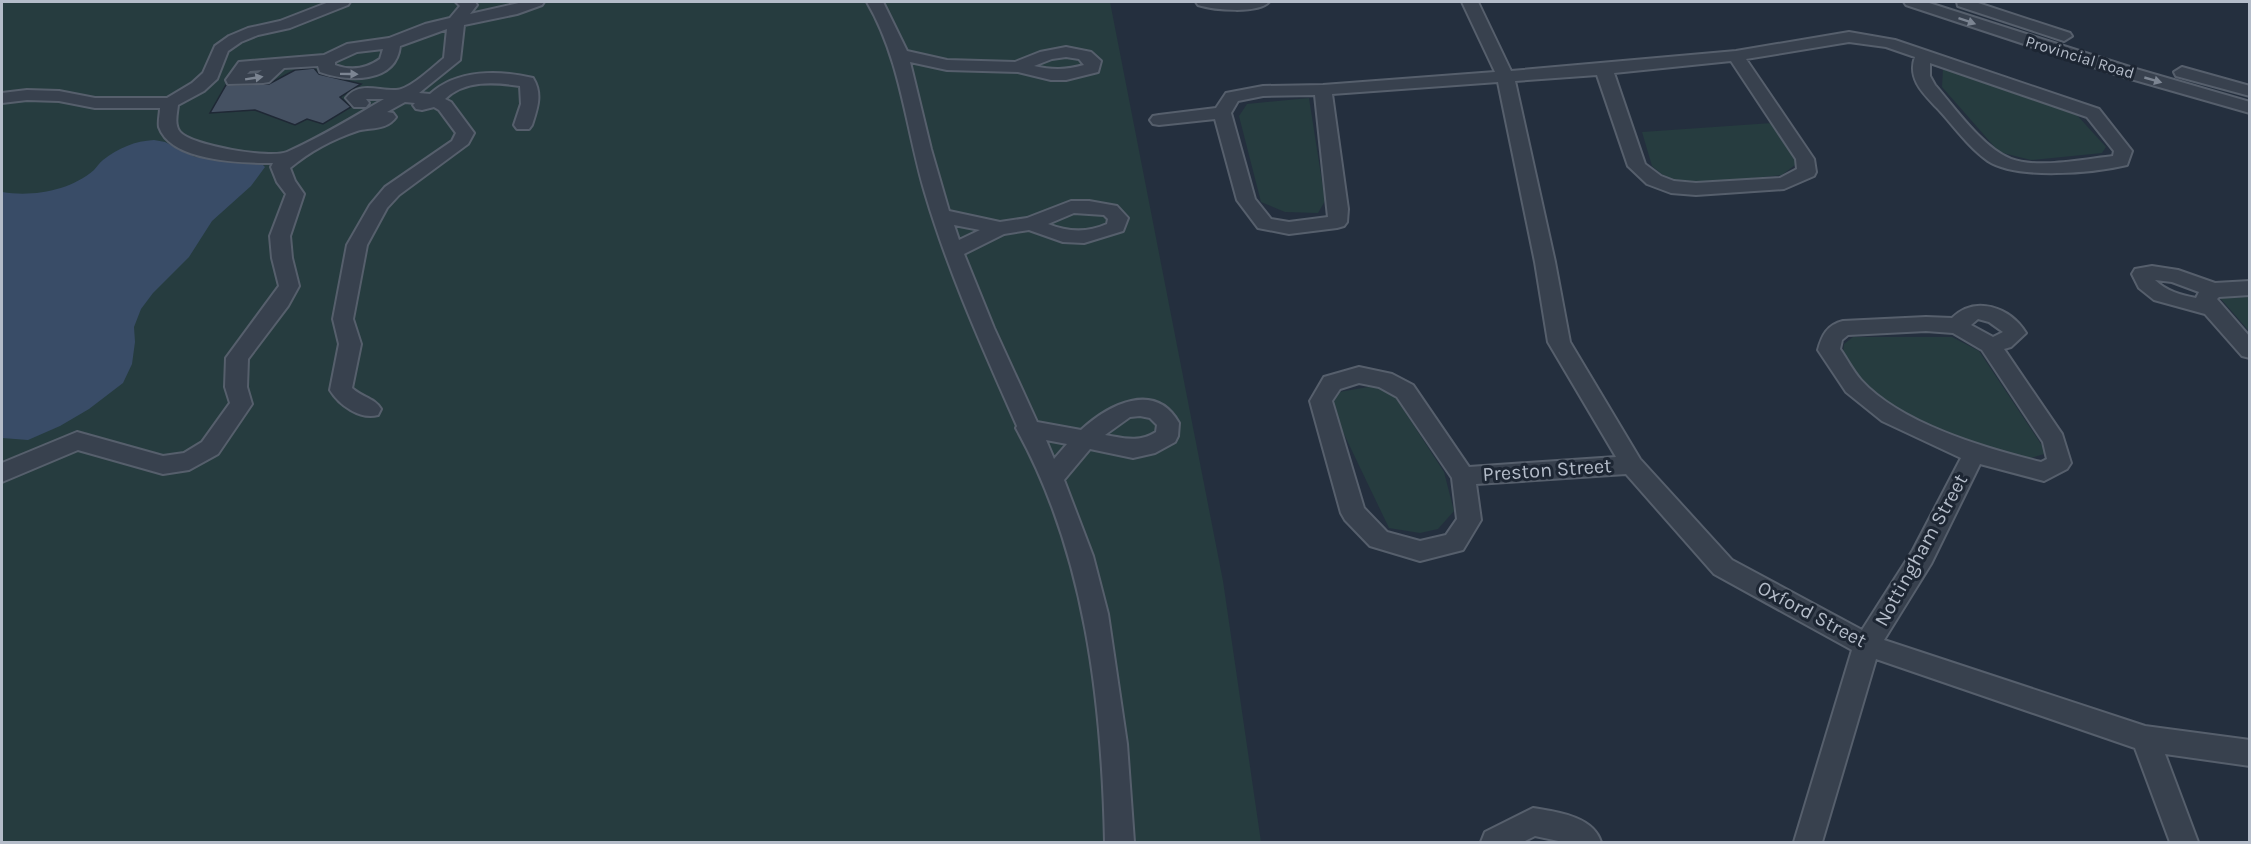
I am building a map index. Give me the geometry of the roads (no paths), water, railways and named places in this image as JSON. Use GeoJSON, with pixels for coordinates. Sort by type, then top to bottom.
{"type":"FeatureCollection","features":[{"type":"Feature","properties":{"kind":"street"},"geometry":{"type":"LineString","coordinates":[[2,98],[27,95],[59,96],[95,103],[170,103],[198,87],[211,75],[221,49],[234,39],[254,31],[284,25],[342,2]]}},
{"type":"Feature","properties":{"kind":"street"},"geometry":{"type":"LineString","coordinates":[[486,17],[498,2]]}},
{"type":"Feature","properties":{"kind":"street"},"geometry":{"type":"LineString","coordinates":[[279,64],[327,60],[353,47],[392,43],[431,27],[486,17],[536,2]]}},
{"type":"Feature","properties":{"kind":"street"},"geometry":{"type":"LineString","coordinates":[[875,2],[894,34],[901,55],[919,80],[929,177],[953,251],[1027,428],[1051,478],[1080,556],[1095,609],[1119,799],[1120,843]]}},
{"type":"Feature","properties":{"kind":"street"},"geometry":{"type":"LineString","coordinates":[[1204,2],[1211,4],[1261,2]]}},
{"type":"Feature","properties":{"kind":"street","name":"Oxford Street"},"geometry":{"type":"LineString","coordinates":[[1470,2],[1504,75],[1545,262],[1559,342],[1632,465],[1723,567],[1867,645],[2145,739],[2250,753]]}},
{"type":"Feature","properties":{"kind":"street","name":"Provincial Road"},"geometry":{"type":"LineString","coordinates":[[1912,2],[2132,66],[2250,91]]}},
{"type":"Feature","properties":{"kind":"street","name":"Provincial Road"},"geometry":{"type":"LineString","coordinates":[[1958,2],[2250,108]]}},
{"type":"Feature","properties":{"kind":"street"},"geometry":{"type":"LineString","coordinates":[[383,114],[452,60],[456,21],[468,3]]}},
{"type":"Feature","properties":{"kind":"street"},"geometry":{"type":"LineString","coordinates":[[1323,90],[1338,208],[1337,222],[1289,228],[1264,224],[1246,200],[1222,112],[1232,97],[1263,91],[1323,90],[1604,69],[1736,56],[1849,37],[1889,43],[1924,54],[2093,112],[2123,151],[2121,161],[2036,168],[2004,163],[1986,151],[1922,82],[1920,64],[1924,54]]}},
{"type":"Feature","properties":{"kind":"street"},"geometry":{"type":"LineString","coordinates":[[327,60],[326,68],[335,73],[347,75],[374,70],[393,50],[392,43]]}},
{"type":"Feature","properties":{"kind":"street"},"geometry":{"type":"LineString","coordinates":[[901,55],[947,64],[1018,67]]}},
{"type":"Feature","properties":{"kind":"street"},"geometry":{"type":"LineString","coordinates":[[1604,69],[1637,166],[1654,180],[1671,187],[1696,189],[1784,183],[1807,172],[1804,159],[1736,56]]}},
{"type":"Feature","properties":{"kind":"street"},"geometry":{"type":"LineString","coordinates":[[919,80],[947,64]]}},
{"type":"Feature","properties":{"kind":"street"},"geometry":{"type":"LineString","coordinates":[[370,409],[350,400],[341,390],[350,344],[343,319],[357,245],[379,205],[392,191],[459,144],[465,133],[445,106],[410,91],[374,70]]}},
{"type":"Feature","properties":{"kind":"street"},"geometry":{"type":"LineString","coordinates":[[2,473],[77,441],[163,465],[189,461],[210,448],[241,404],[236,387],[237,358],[281,301],[289,286],[279,248],[282,228],[293,207],[295,194],[286,182],[280,167],[288,158],[358,124],[360,119],[435,100],[449,87],[492,78],[527,82],[531,98],[523,125]]}},
{"type":"Feature","properties":{"kind":"street"},"geometry":{"type":"LineString","coordinates":[[360,103],[356,98],[365,92],[410,91]]}},
{"type":"Feature","properties":{"kind":"street"},"geometry":{"type":"LineString","coordinates":[[170,103],[168,126],[174,138],[201,152],[288,158]]}},
{"type":"Feature","properties":{"kind":"street"},"geometry":{"type":"LineString","coordinates":[[1159,120],[1222,112]]}},
{"type":"Feature","properties":{"kind":"street"},"geometry":{"type":"LineString","coordinates":[[942,216],[1000,228]]}},
{"type":"Feature","properties":{"kind":"street"},"geometry":{"type":"LineString","coordinates":[[953,251],[1000,228],[1031,224]]}},
{"type":"Feature","properties":{"kind":"street"},"geometry":{"type":"LineString","coordinates":[[2250,288],[2212,299],[2250,351]]}},
{"type":"Feature","properties":{"kind":"street"},"geometry":{"type":"LineString","coordinates":[[1957,326],[1972,314],[1986,313],[2010,323],[2015,333],[2004,342],[1990,345]]}},
{"type":"Feature","properties":{"kind":"street","name":"Nottingham Street"},"geometry":{"type":"LineString","coordinates":[[1926,324],[1957,326],[1990,345],[2054,440],[2059,463],[2044,472],[1974,454],[1890,415],[1854,386],[1829,350],[1832,337],[1843,328],[1926,324]]}},
{"type":"Feature","properties":{"kind":"street"},"geometry":{"type":"LineString","coordinates":[[1359,375],[1384,380],[1405,391],[1463,476],[1469,520],[1454,543],[1420,551],[1380,539],[1353,513],[1321,401],[1332,383],[1359,375]]}},
{"type":"Feature","properties":{"kind":"street"},"geometry":{"type":"LineString","coordinates":[[1027,428],[1086,441],[1051,478]]}},
{"type":"Feature","properties":{"kind":"street","name":"Nottingham Street"},"geometry":{"type":"LineString","coordinates":[[1808,843],[1867,645],[1922,556],[1974,454]]}},
{"type":"Feature","properties":{"kind":"street","name":"Preston Street"},"geometry":{"type":"LineString","coordinates":[[1463,476],[1632,465]]}},
{"type":"Feature","properties":{"kind":"street"},"geometry":{"type":"LineString","coordinates":[[2145,739],[2184,843]]}},
{"type":"Feature","properties":{"kind":"street"},"geometry":{"type":"LineString","coordinates":[[1495,843],[1533,822],[1566,828],[1587,843]]}},
{"type":"Feature","properties":{"kind":"water"},"geometry":{"type":"Polygon","coordinates":[[[154,140],[165,142],[195,157],[259,161],[265,167],[251,186],[212,221],[189,257],[153,293],[141,309],[134,327],[135,342],[132,364],[123,383],[89,409],[60,426],[28,440],[2,438],[2,192],[26,194],[62,188],[84,177],[115,152],[133,144],[154,140]]]}}]}
